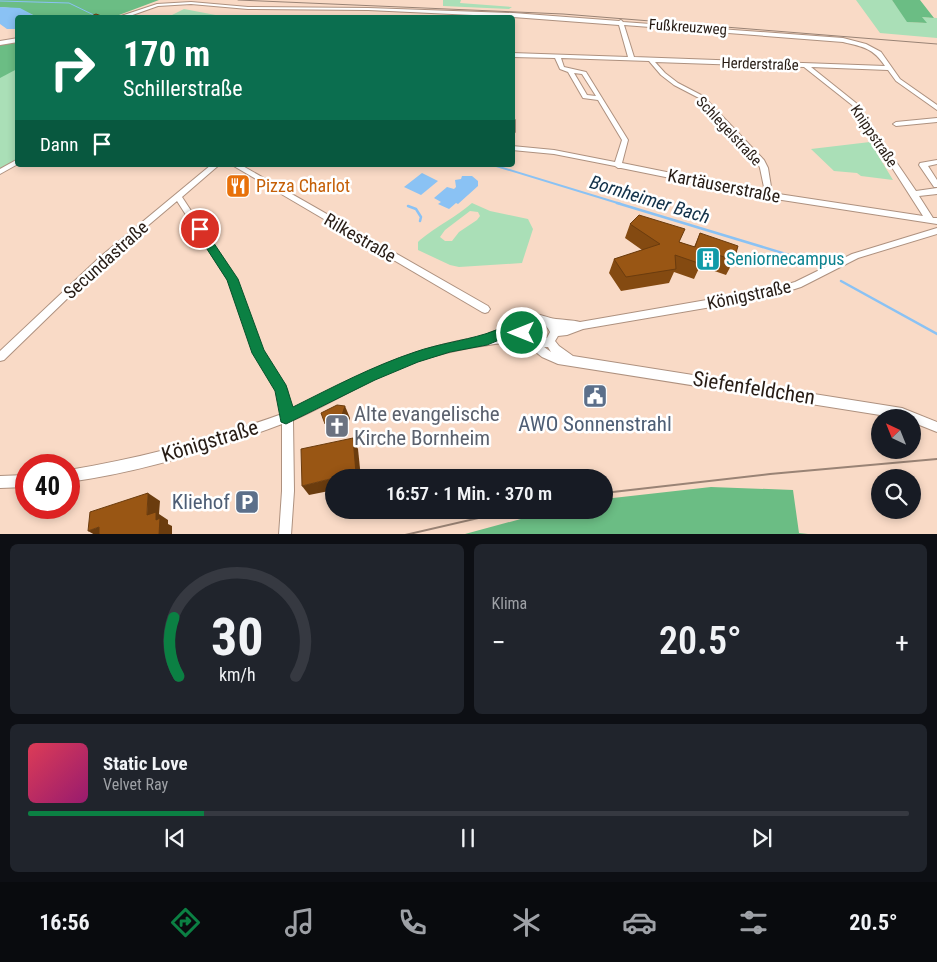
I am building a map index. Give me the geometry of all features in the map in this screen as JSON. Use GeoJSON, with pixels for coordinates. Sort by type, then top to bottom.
{"type":"FeatureCollection","features":[{"type":"Feature","properties":{"kind":"street"},"geometry":{"type":"LineString","coordinates":[[126,15],[157,5],[165,0]]}},
{"type":"Feature","properties":{"kind":"street","name":"Fußkreuzweg"},"geometry":{"type":"LineString","coordinates":[[157,5],[191,3],[262,8],[343,8],[508,15]]}},
{"type":"Feature","properties":{"kind":"street"},"geometry":{"type":"LineString","coordinates":[[262,8],[268,3]]}},
{"type":"Feature","properties":{"kind":"street","name":"Fußkreuzweg"},"geometry":{"type":"LineString","coordinates":[[515,15],[843,40],[879,53],[898,80],[937,108]]}},
{"type":"Feature","properties":{"kind":"street"},"geometry":{"type":"LineString","coordinates":[[620,22],[630,58]]}},
{"type":"Feature","properties":{"kind":"street"},"geometry":{"type":"LineString","coordinates":[[0,43],[15,40]]}},
{"type":"Feature","properties":{"kind":"street","name":"Herderstraße"},"geometry":{"type":"LineString","coordinates":[[515,54],[890,68]]}},
{"type":"Feature","properties":{"kind":"street"},"geometry":{"type":"LineString","coordinates":[[557,56],[562,68],[584,73],[625,140],[618,166]]}},
{"type":"Feature","properties":{"kind":"street","name":"Schlegelstraße"},"geometry":{"type":"LineString","coordinates":[[650,59],[663,74],[676,84],[701,97],[761,162],[764,168],[769,196]]}},
{"type":"Feature","properties":{"kind":"street","name":"Knippstraße"},"geometry":{"type":"LineString","coordinates":[[805,65],[854,104],[909,187],[916,194],[926,214],[934,220]]}},
{"type":"Feature","properties":{"kind":"street"},"geometry":{"type":"LineString","coordinates":[[570,71],[586,97],[600,98]]}},
{"type":"Feature","properties":{"kind":"street"},"geometry":{"type":"LineString","coordinates":[[896,124],[937,120]]}},
{"type":"Feature","properties":{"kind":"street","name":"Kartäuserstraße"},"geometry":{"type":"LineString","coordinates":[[515,148],[554,152],[769,196],[934,220]]}},
{"type":"Feature","properties":{"kind":"street"},"geometry":{"type":"LineString","coordinates":[[937,162],[923,166],[937,185]]}},
{"type":"Feature","properties":{"kind":"street"},"geometry":{"type":"LineString","coordinates":[[0,172],[15,164]]}},
{"type":"Feature","properties":{"kind":"street","name":"Secundastraße"},"geometry":{"type":"LineString","coordinates":[[0,357],[103,260],[213,167]]}},
{"type":"Feature","properties":{"kind":"street","name":"Rilkestraße"},"geometry":{"type":"LineString","coordinates":[[239,167],[485,309]]}},
{"type":"Feature","properties":{"kind":"street"},"geometry":{"type":"LineString","coordinates":[[916,194],[937,191]]}},
{"type":"Feature","properties":{"kind":"street"},"geometry":{"type":"LineString","coordinates":[[178,196],[232,279],[259,353],[282,389],[287,412],[288,491],[285,534]]}},
{"type":"Feature","properties":{"kind":"street","name":"Königstraße"},"geometry":{"type":"LineString","coordinates":[[80,474],[105,470],[193,448],[286,417],[370,376],[416,357],[450,347],[522,333],[526,321],[533,317],[543,318],[553,327],[567,331],[582,325],[770,293],[798,285],[855,256],[937,231]]}},
{"type":"Feature","properties":{"kind":"street"},"geometry":{"type":"LineString","coordinates":[[553,327],[550,342],[555,349],[569,360]]}},
{"type":"Feature","properties":{"kind":"street"},"geometry":{"type":"LineString","coordinates":[[522,333],[535,345],[550,342]]}},
{"type":"Feature","properties":{"kind":"street","name":"Siefenfeldchen"},"geometry":{"type":"LineString","coordinates":[[535,345],[552,357],[869,406],[902,413],[937,426]]}},
{"type":"Feature","properties":{"kind":"street"},"geometry":{"type":"LineString","coordinates":[[0,482],[15,481]]}},
{"type":"Feature","properties":{"kind":"green space"},"geometry":{"type":"Polygon","coordinates":[[[0,0],[159,0],[119,15],[33,15],[20,9],[0,7],[0,0]]]}},
{"type":"Feature","properties":{"kind":"green space"},"geometry":{"type":"Polygon","coordinates":[[[443,0],[461,0],[460,3],[512,7],[509,9],[443,6],[443,0]]]}},
{"type":"Feature","properties":{"kind":"green space"},"geometry":{"type":"Polygon","coordinates":[[[856,0],[892,0],[908,22],[926,23],[921,17],[937,18],[937,38],[880,33],[856,0]]]}},
{"type":"Feature","properties":{"kind":"green space"},"geometry":{"type":"Polygon","coordinates":[[[892,0],[920,0],[934,18],[922,17],[927,23],[907,22],[892,0]]]}},
{"type":"Feature","properties":{"kind":"green space"},"geometry":{"type":"Polygon","coordinates":[[[184,9],[216,15],[172,15],[184,9]]]}},
{"type":"Feature","properties":{"kind":"green space"},"geometry":{"type":"Polygon","coordinates":[[[15,43],[15,161],[0,170],[0,45],[15,43]]]}},
{"type":"Feature","properties":{"kind":"green space"},"geometry":{"type":"Polygon","coordinates":[[[15,43],[15,70],[0,78],[0,45],[15,43]]]}},
{"type":"Feature","properties":{"kind":"green space"},"geometry":{"type":"Polygon","coordinates":[[[870,142],[893,180],[834,171],[811,149],[870,142]]]}},
{"type":"Feature","properties":{"kind":"green space"},"geometry":{"type":"Polygon","coordinates":[[[472,203],[490,211],[528,219],[533,229],[522,263],[459,267],[450,265],[418,250],[418,242],[420,240],[472,203]],[[470,211],[445,230],[440,237],[445,241],[452,241],[459,232],[477,220],[480,216],[478,212],[470,211]]]}},
{"type":"Feature","properties":{"kind":"green space"},"geometry":{"type":"Polygon","coordinates":[[[537,321],[545,326],[546,330],[541,338],[537,339],[529,334],[528,330],[533,322],[537,321]]]}},
{"type":"Feature","properties":{"kind":"green space"},"geometry":{"type":"Polygon","coordinates":[[[711,487],[793,490],[799,533],[808,534],[465,534],[521,519],[613,519],[613,498],[711,487]]]}},
{"type":"Feature","properties":{"kind":"water"},"geometry":{"type":"Polygon","coordinates":[[[0,7],[20,8],[33,15],[15,15],[15,29],[7,29],[0,24],[0,7]]]}},
{"type":"Feature","properties":{"kind":"water"},"geometry":{"type":"Polygon","coordinates":[[[422,173],[438,181],[421,195],[404,187],[422,173]]]}},
{"type":"Feature","properties":{"kind":"water"},"geometry":{"type":"Polygon","coordinates":[[[462,176],[472,176],[478,181],[478,186],[458,204],[456,203],[449,209],[438,204],[441,202],[434,198],[447,187],[454,189],[456,187],[455,180],[461,179],[462,176]]]}},
{"type":"Feature","properties":{"kind":"building"},"geometry":{"type":"Polygon","coordinates":[[[639,215],[685,229],[679,242],[695,247],[700,233],[738,246],[734,260],[705,251],[701,264],[675,255],[676,269],[626,277],[614,259],[660,244],[630,224],[639,215]]]}},
{"type":"Feature","properties":{"kind":"building"},"geometry":{"type":"Polygon","coordinates":[[[337,405],[345,406],[342,415],[325,424],[321,413],[337,405]]]}},
{"type":"Feature","properties":{"kind":"building"},"geometry":{"type":"Polygon","coordinates":[[[353,438],[356,469],[325,469],[325,480],[302,486],[301,449],[353,438]]]}},
{"type":"Feature","properties":{"kind":"building"},"geometry":{"type":"Polygon","coordinates":[[[148,493],[147,515],[156,512],[156,520],[160,518],[159,534],[99,534],[99,527],[88,531],[90,512],[148,493]]]}},
{"type":"Feature","properties":{"kind":"waterway","name":"Bornheimer Bach"},"geometry":{"type":"LineString","coordinates":[[0,1],[69,3],[94,15]]}},
{"type":"Feature","properties":{"kind":"waterway","name":"Bornheimer Bach"},"geometry":{"type":"LineString","coordinates":[[500,167],[621,204]]}},
{"type":"Feature","properties":{"kind":"waterway","name":"Bornheimer Bach"},"geometry":{"type":"LineString","coordinates":[[617,203],[799,258]]}},
{"type":"Feature","properties":{"kind":"waterway"},"geometry":{"type":"LineString","coordinates":[[408,206],[416,209],[421,217],[420,221]]}},
{"type":"Feature","properties":{"kind":"waterway"},"geometry":{"type":"LineString","coordinates":[[841,281],[937,334]]}},
{"type":"Feature","properties":{"kind":"tram line"},"geometry":{"type":"LineString","coordinates":[[613,492],[770,474],[937,459]]}},
{"type":"Feature","properties":{"kind":"tram line"},"geometry":{"type":"LineString","coordinates":[[409,534],[474,519]]}},
{"type":"Feature","properties":{"kind":"railway"},"geometry":{"type":"LineString","coordinates":[[238,0],[563,14],[937,44]]}},
{"type":"Feature","properties":{"kind":"place","name":"Pizza Charlot"},"geometry":{"type":"Point","coordinates":[238,186]}},
{"type":"Feature","properties":{"kind":"place","name":"Seniornecampus"},"geometry":{"type":"Point","coordinates":[708,259]}},
{"type":"Feature","properties":{"kind":"place","name":"AWO Sonnenstrahl"},"geometry":{"type":"Point","coordinates":[595,396]}},
{"type":"Feature","properties":{"kind":"place","name":"Alte evangelische Kirche Bornheim"},"geometry":{"type":"Point","coordinates":[337,426]}},
{"type":"Feature","properties":{"kind":"place","name":"Kliehof"},"geometry":{"type":"Point","coordinates":[247,502]}},
{"type":"Feature","properties":{"kind":"route"},"geometry":{"type":"LineString","coordinates":[[200,229],[232,279],[259,353],[282,389],[287,412],[286,417],[370,376],[416,357],[487,339],[508,331],[521,330],[522,333]]}}]}
